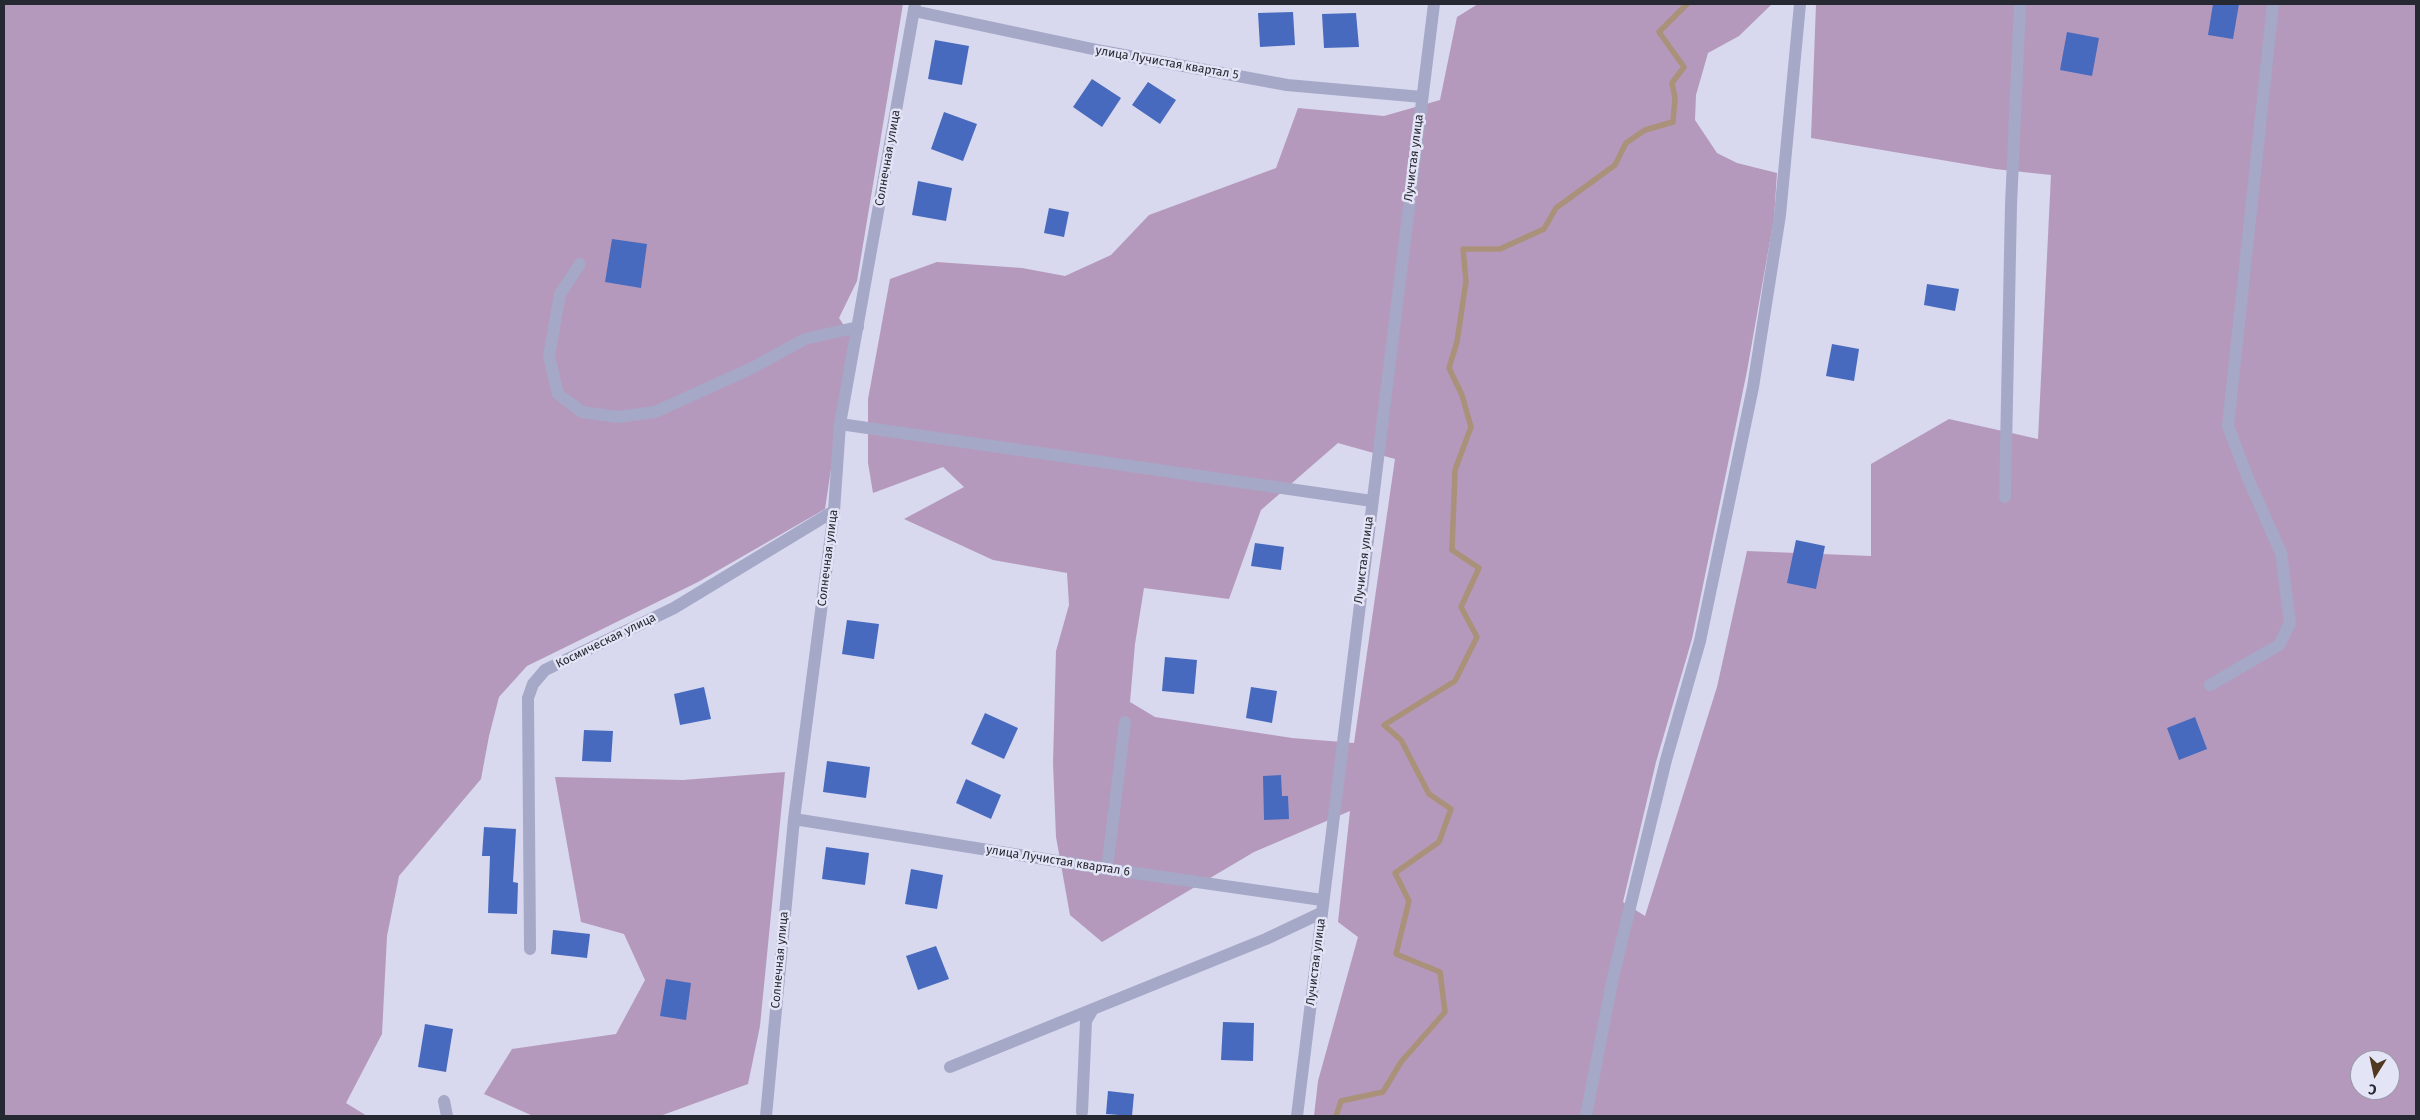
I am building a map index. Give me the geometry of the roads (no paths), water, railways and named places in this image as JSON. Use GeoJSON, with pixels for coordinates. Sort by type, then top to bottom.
{"type":"FeatureCollection","features":[{"type":"Feature","properties":{"kind":"street","name":"Лучистая улица"},"geometry":{"type":"LineString","coordinates":[[1297,1116],[1322,900],[1434,4]]}},
{"type":"Feature","properties":{"kind":"street"},"geometry":{"type":"LineString","coordinates":[[1586,1116],[1615,967],[1666,760],[1700,641],[1753,387],[1780,214],[1800,4]]}},
{"type":"Feature","properties":{"kind":"street"},"geometry":{"type":"LineString","coordinates":[[2005,497],[2011,205],[2020,4]]}},
{"type":"Feature","properties":{"kind":"street"},"geometry":{"type":"LineString","coordinates":[[2210,685],[2279,645],[2290,624],[2281,554],[2249,482],[2228,426],[2273,4]]}},
{"type":"Feature","properties":{"kind":"street","name":"улица Лучистая квартал 5"},"geometry":{"type":"LineString","coordinates":[[915,8],[1102,51],[1287,85],[1422,96]]}},
{"type":"Feature","properties":{"kind":"street","name":"Солнечная улица"},"geometry":{"type":"LineString","coordinates":[[766,1116],[794,819],[834,511],[840,424],[915,8]]}},
{"type":"Feature","properties":{"kind":"street"},"geometry":{"type":"LineString","coordinates":[[580,264],[560,294],[549,356],[558,394],[582,412],[618,417],[656,412],[752,368],[805,339],[858,327]]}},
{"type":"Feature","properties":{"kind":"street"},"geometry":{"type":"LineString","coordinates":[[840,424],[1372,501]]}},
{"type":"Feature","properties":{"kind":"street","name":"Космическая улица"},"geometry":{"type":"LineString","coordinates":[[530,949],[528,698],[533,684],[545,670],[674,608],[834,511]]}},
{"type":"Feature","properties":{"kind":"street"},"geometry":{"type":"LineString","coordinates":[[1107,869],[1125,722]]}},
{"type":"Feature","properties":{"kind":"street","name":"улица Лучистая квартал 6"},"geometry":{"type":"LineString","coordinates":[[794,819],[1107,869],[1322,900]]}},
{"type":"Feature","properties":{"kind":"street"},"geometry":{"type":"LineString","coordinates":[[950,1067],[1266,939],[1321,913]]}},
{"type":"Feature","properties":{"kind":"street"},"geometry":{"type":"LineString","coordinates":[[1082,1112],[1086,1020],[1093,1009]]}},
{"type":"Feature","properties":{"kind":"street"},"geometry":{"type":"LineString","coordinates":[[444,1101],[447,1116]]}},
{"type":"Feature","properties":{"kind":"waterway"},"geometry":{"type":"LineString","coordinates":[[1336,1116],[1341,1101],[1383,1092],[1401,1062],[1445,1012],[1440,972],[1396,954],[1409,901],[1395,873],[1439,842],[1451,809],[1429,794],[1401,740],[1384,725],[1455,681],[1477,637],[1461,607],[1479,568],[1452,550],[1455,470],[1471,427],[1462,395],[1449,368],[1457,342],[1466,281],[1463,249],[1500,249],[1544,229],[1556,208],[1615,165],[1626,143],[1645,130],[1673,122],[1675,98],[1672,83],[1684,67],[1659,32],[1687,4]]}}]}
